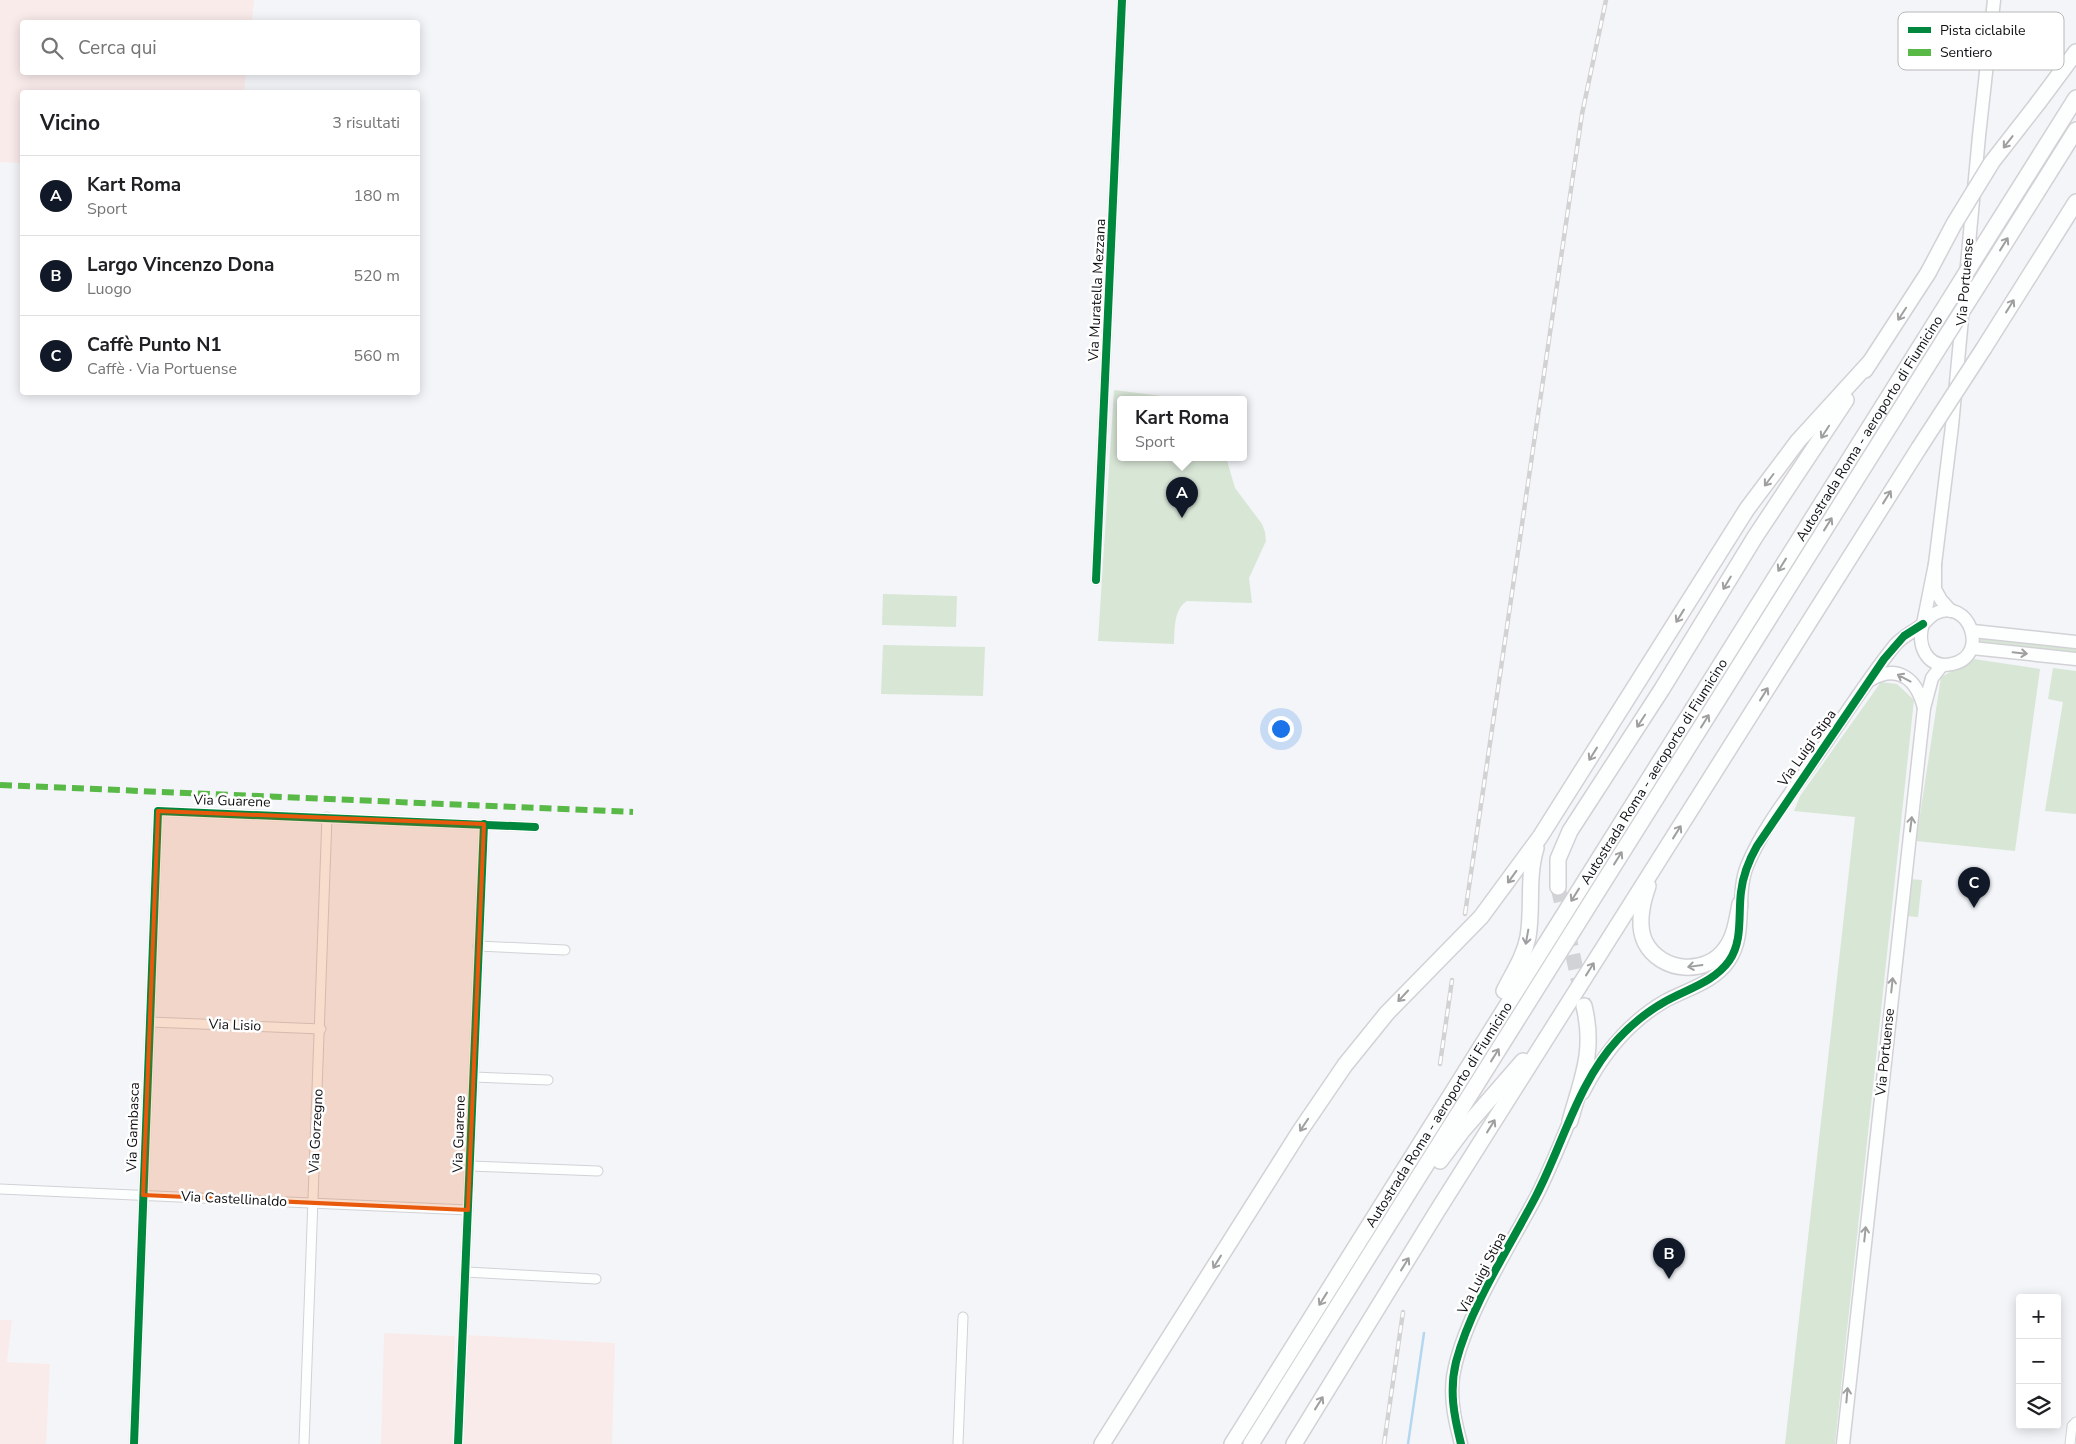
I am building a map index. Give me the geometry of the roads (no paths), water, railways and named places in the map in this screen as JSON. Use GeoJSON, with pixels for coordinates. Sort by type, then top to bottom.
{"type":"FeatureCollection","features":[{"type":"Feature","properties":{"kind":"highway"},"geometry":{"type":"LineString","coordinates":[[2064,68],[2076,52]]}},
{"type":"Feature","properties":{"kind":"highway"},"geometry":{"type":"LineString","coordinates":[[1558,888],[1558,859],[1570,831],[1662,689],[1755,537],[1928,273],[1954,224],[1992,162],[2063,70]]}},
{"type":"Feature","properties":{"kind":"highway","name":"Autostrada Roma - aeroporto di Fiumicino"},"geometry":{"type":"LineString","coordinates":[[1232,1444],[2076,98]]}},
{"type":"Feature","properties":{"kind":"highway","name":"Autostrada Roma - aeroporto di Fiumicino"},"geometry":{"type":"LineString","coordinates":[[1251,1444],[2076,130]]}},
{"type":"Feature","properties":{"kind":"highway"},"geometry":{"type":"LineString","coordinates":[[1294,1444],[1564,1010],[2076,202]]}},
{"type":"Feature","properties":{"kind":"highway"},"geometry":{"type":"LineString","coordinates":[[1102,1444],[1338,1074],[1388,1013],[1482,917],[1540,837],[1747,509],[1798,442],[1870,362]]}},
{"type":"Feature","properties":{"kind":"highway"},"geometry":{"type":"LineString","coordinates":[[1491,1030],[1499,1002],[1526,946],[1529,927],[1532,865],[1540,837]]}},
{"type":"Feature","properties":{"kind":"highway"},"geometry":{"type":"LineString","coordinates":[[1657,863],[1644,897],[1642,928],[1646,943],[1651,951],[1669,964],[1687,968],[1700,966],[1721,954],[1734,934],[1740,904]]}},
{"type":"Feature","properties":{"kind":"highway"},"geometry":{"type":"LineString","coordinates":[[1570,1121],[1589,1046],[1588,1024],[1584,1006]]}},
{"type":"Feature","properties":{"kind":"highway"},"geometry":{"type":"LineString","coordinates":[[1366,1260],[1419,1195],[1453,1142],[1522,1062],[1550,1022],[1564,1010]]}},
{"type":"Feature","properties":{"kind":"street","name":"Via Muratella Mezzana"},"geometry":{"type":"LineString","coordinates":[[1096,580],[1122,0]]}},
{"type":"Feature","properties":{"kind":"street","name":"Via Portuense"},"geometry":{"type":"LineString","coordinates":[[1843,1444],[1924,708],[1932,678],[1942,665],[1934,662],[1922,649],[1920,632],[1935,564],[1952,426],[1986,70]]}},
{"type":"Feature","properties":{"kind":"street","name":"Via Portuense"},"geometry":{"type":"LineString","coordinates":[[1935,564],[1935,589],[1941,600],[1951,611],[1965,618],[1973,631]]}},
{"type":"Feature","properties":{"kind":"street"},"geometry":{"type":"LineString","coordinates":[[1923,624],[1935,613],[1951,611]]}},
{"type":"Feature","properties":{"kind":"street","name":"Via Luigi Stipa"},"geometry":{"type":"LineString","coordinates":[[1461,1444],[1452,1402],[1454,1376],[1461,1348],[1478,1308],[1537,1194],[1599,1063],[1624,1032],[1656,1007],[1716,974],[1730,961],[1738,941],[1743,877],[1757,846],[1895,645],[1908,633],[1923,624]]}},
{"type":"Feature","properties":{"kind":"street"},"geometry":{"type":"LineString","coordinates":[[1942,665],[1960,661],[1972,648],[1973,631],[2076,642]]}},
{"type":"Feature","properties":{"kind":"street"},"geometry":{"type":"LineString","coordinates":[[1972,648],[2076,659]]}},
{"type":"Feature","properties":{"kind":"street"},"geometry":{"type":"LineString","coordinates":[[1869,682],[1884,673],[1902,676],[1917,689],[1924,708]]}},
{"type":"Feature","properties":{"kind":"street","name":"Via Guarene"},"geometry":{"type":"LineString","coordinates":[[158,811],[535,827]]}},
{"type":"Feature","properties":{"kind":"street","name":"Via Gambasca"},"geometry":{"type":"LineString","coordinates":[[134,1444],[158,811]]}},
{"type":"Feature","properties":{"kind":"street","name":"Via Gorzegno"},"geometry":{"type":"LineString","coordinates":[[304,1444],[327,817]]}},
{"type":"Feature","properties":{"kind":"street","name":"Via Guarene"},"geometry":{"type":"LineString","coordinates":[[458,1444],[484,824]]}},
{"type":"Feature","properties":{"kind":"street"},"geometry":{"type":"LineString","coordinates":[[478,946],[565,950]]}},
{"type":"Feature","properties":{"kind":"street","name":"Via Lisio"},"geometry":{"type":"LineString","coordinates":[[150,1022],[320,1029]]}},
{"type":"Feature","properties":{"kind":"street"},"geometry":{"type":"LineString","coordinates":[[474,1078],[548,1080]]}},
{"type":"Feature","properties":{"kind":"street"},"geometry":{"type":"LineString","coordinates":[[470,1166],[598,1171]]}},
{"type":"Feature","properties":{"kind":"street","name":"Via Castellinaldo"},"geometry":{"type":"LineString","coordinates":[[0,1189],[468,1210]]}},
{"type":"Feature","properties":{"kind":"street"},"geometry":{"type":"LineString","coordinates":[[466,1272],[596,1279]]}},
{"type":"Feature","properties":{"kind":"street"},"geometry":{"type":"LineString","coordinates":[[958,1444],[963,1317]]}},
{"type":"Feature","properties":{"kind":"street"},"geometry":{"type":"LineString","coordinates":[[2070,1444],[2072,1426],[2076,1422]]}},
{"type":"Feature","properties":{"kind":"waterway"},"geometry":{"type":"LineString","coordinates":[[1408,1444],[1424,1333]]}},
{"type":"Feature","properties":{"kind":"tunnel"},"geometry":{"type":"LineString","coordinates":[[1558,887],[1584,1006]]}},
{"type":"Feature","properties":{"kind":"railway"},"geometry":{"type":"LineString","coordinates":[[1465,914],[1582,114],[1606,0]]}},
{"type":"Feature","properties":{"kind":"railway"},"geometry":{"type":"LineString","coordinates":[[1440,1064],[1452,980]]}},
{"type":"Feature","properties":{"kind":"railway"},"geometry":{"type":"LineString","coordinates":[[1384,1444],[1403,1312]]}},
{"type":"Feature","properties":{"kind":"place","name":"Kart Roma"},"geometry":{"type":"Point","coordinates":[1182,518]}},
{"type":"Feature","properties":{"kind":"place","name":"Caffè Punto N1"},"geometry":{"type":"Point","coordinates":[1974,908]}},
{"type":"Feature","properties":{"kind":"place","name":"Largo Vincenzo Dona"},"geometry":{"type":"Point","coordinates":[1669,1279]}}]}
